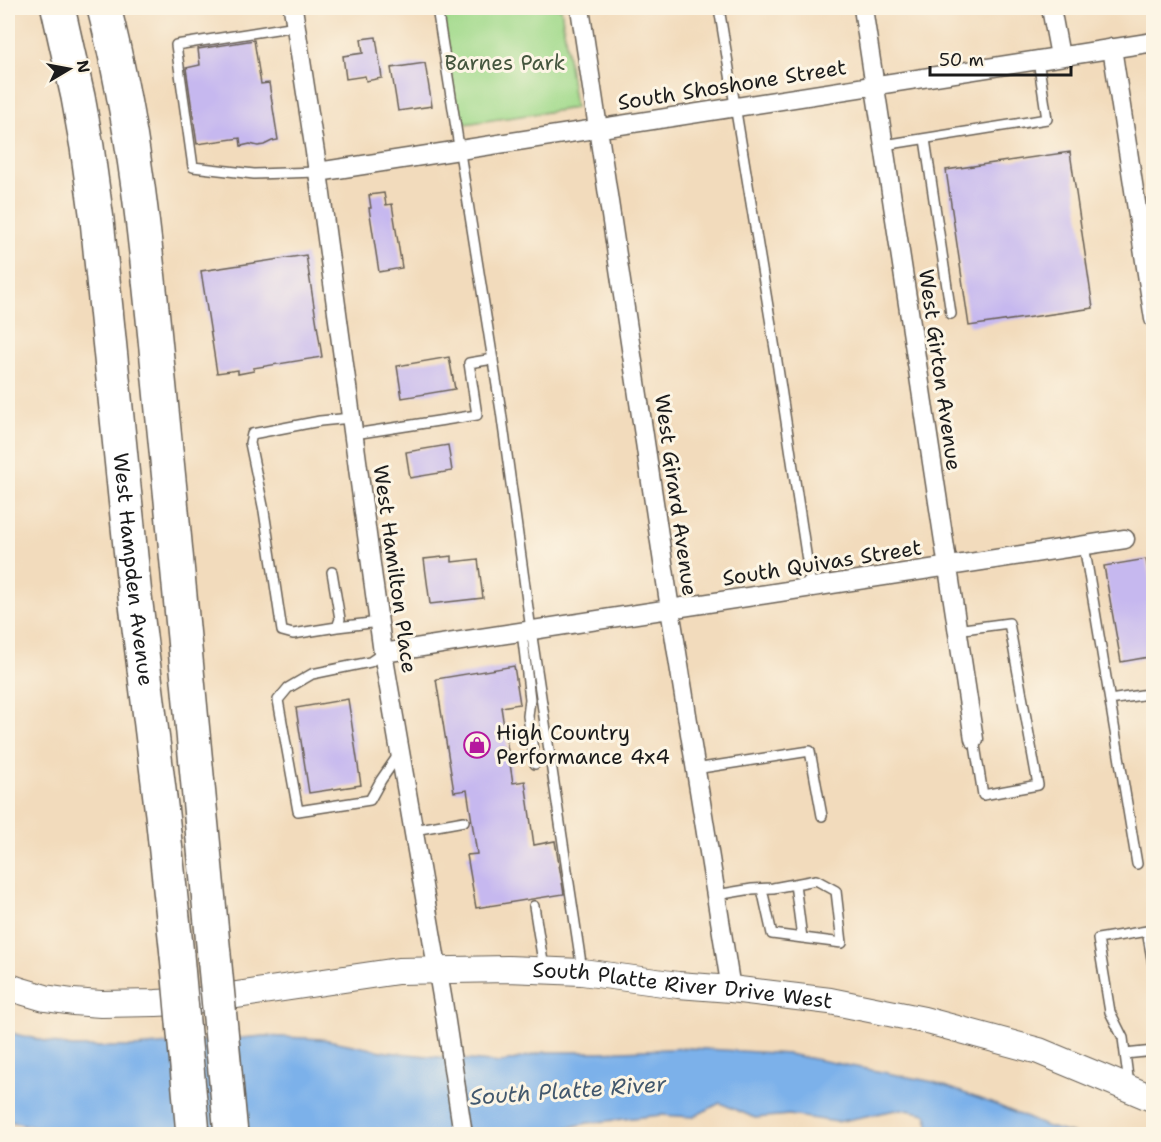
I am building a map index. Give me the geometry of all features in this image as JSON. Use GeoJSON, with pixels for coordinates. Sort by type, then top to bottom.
{"type":"FeatureCollection","features":[{"type":"Feature","properties":{"kind":"highway","name":"West Hampden Avenue"},"geometry":{"type":"LineString","coordinates":[[58,8],[86,137],[97,220],[135,596],[177,956],[193,1134]]}},
{"type":"Feature","properties":{"kind":"highway","name":"West Hampden Avenue"},"geometry":{"type":"LineString","coordinates":[[104,8],[129,120],[144,231],[231,1134]]}},
{"type":"Feature","properties":{"kind":"street","name":"West Girard Avenue"},"geometry":{"type":"LineString","coordinates":[[580,8],[670,609],[731,989]]}},
{"type":"Feature","properties":{"kind":"street","name":"West Girton Avenue"},"geometry":{"type":"LineString","coordinates":[[863,8],[974,740]]}},
{"type":"Feature","properties":{"kind":"street"},"geometry":{"type":"LineString","coordinates":[[1051,8],[1060,56]]}},
{"type":"Feature","properties":{"kind":"street","name":"West Hamilton Place"},"geometry":{"type":"LineString","coordinates":[[295,17],[383,653],[438,971],[463,1134]]}},
{"type":"Feature","properties":{"kind":"street","name":"South Shoshone Street"},"geometry":{"type":"LineString","coordinates":[[318,172],[1154,42]]}},
{"type":"Feature","properties":{"kind":"street"},"geometry":{"type":"LineString","coordinates":[[1112,48],[1143,227],[1154,319]]}},
{"type":"Feature","properties":{"kind":"street","name":"South Quivas Street"},"geometry":{"type":"LineString","coordinates":[[383,653],[1125,539]]}},
{"type":"Feature","properties":{"kind":"street","name":"South Platte River Drive West"},"geometry":{"type":"LineString","coordinates":[[8,986],[45,998],[73,1002],[129,1004],[196,1001],[415,970],[508,969],[582,972],[830,1001],[956,1027],[1039,1051],[1154,1099]]}},
{"type":"Feature","properties":{"kind":"lane"},"geometry":{"type":"LineString","coordinates":[[437,8],[501,411],[526,631],[582,972]]}},
{"type":"Feature","properties":{"kind":"lane"},"geometry":{"type":"LineString","coordinates":[[719,8],[811,587]]}},
{"type":"Feature","properties":{"kind":"lane"},"geometry":{"type":"LineString","coordinates":[[295,17],[176,45],[193,167],[254,174],[318,172]]}},
{"type":"Feature","properties":{"kind":"lane"},"geometry":{"type":"LineString","coordinates":[[884,146],[1047,119],[1038,60]]}},
{"type":"Feature","properties":{"kind":"lane"},"geometry":{"type":"LineString","coordinates":[[925,139],[951,314]]}},
{"type":"Feature","properties":{"kind":"lane"},"geometry":{"type":"LineString","coordinates":[[379,622],[293,634],[282,631],[264,511],[250,443],[252,434],[320,421],[352,426],[477,415],[469,363],[493,359]]}},
{"type":"Feature","properties":{"kind":"lane"},"geometry":{"type":"LineString","coordinates":[[1084,545],[1137,864]]}},
{"type":"Feature","properties":{"kind":"lane"},"geometry":{"type":"LineString","coordinates":[[332,572],[340,619],[337,627]]}},
{"type":"Feature","properties":{"kind":"lane"},"geometry":{"type":"LineString","coordinates":[[956,630],[1008,623],[1038,785],[983,795],[974,740]]}},
{"type":"Feature","properties":{"kind":"lane"},"geometry":{"type":"LineString","coordinates":[[526,631],[530,699],[528,716],[535,764]]}},
{"type":"Feature","properties":{"kind":"lane"},"geometry":{"type":"LineString","coordinates":[[383,653],[370,662],[312,674],[288,688],[278,700],[298,811],[370,800],[400,752]]}},
{"type":"Feature","properties":{"kind":"lane"},"geometry":{"type":"LineString","coordinates":[[1110,700],[1154,693]]}},
{"type":"Feature","properties":{"kind":"lane"},"geometry":{"type":"LineString","coordinates":[[695,769],[810,751],[822,816]]}},
{"type":"Feature","properties":{"kind":"lane"},"geometry":{"type":"LineString","coordinates":[[414,831],[464,822]]}},
{"type":"Feature","properties":{"kind":"lane"},"geometry":{"type":"LineString","coordinates":[[716,895],[816,880],[836,891],[842,943],[772,934],[762,889]]}},
{"type":"Feature","properties":{"kind":"lane"},"geometry":{"type":"LineString","coordinates":[[795,884],[802,938]]}},
{"type":"Feature","properties":{"kind":"lane"},"geometry":{"type":"LineString","coordinates":[[534,906],[545,971]]}},
{"type":"Feature","properties":{"kind":"lane"},"geometry":{"type":"LineString","coordinates":[[1129,1088],[1123,1038],[1110,1012],[1098,939],[1147,931],[1154,970]]}},
{"type":"Feature","properties":{"kind":"lane"},"geometry":{"type":"LineString","coordinates":[[1125,1054],[1154,1051]]}},
{"type":"Feature","properties":{"kind":"green space","name":"Barnes Park"},"geometry":{"type":"Polygon","coordinates":[[[441,8],[561,8],[575,108],[458,125],[441,8]]]}},
{"type":"Feature","properties":{"kind":"water","name":"South Platte River"},"geometry":{"type":"Polygon","coordinates":[[[8,1030],[15,1034],[71,1047],[135,1047],[264,1036],[323,1039],[387,1052],[500,1063],[545,1052],[690,1048],[788,1054],[934,1082],[1045,1126],[1074,1134],[932,1134],[926,1114],[901,1109],[837,1122],[789,1115],[755,1118],[720,1103],[693,1117],[661,1115],[588,1123],[537,1134],[70,1134],[8,1121],[8,1030]]]}},
{"type":"Feature","properties":{"kind":"building"},"geometry":{"type":"Polygon","coordinates":[[[376,37],[382,78],[366,81],[365,76],[346,79],[343,56],[363,53],[361,39],[376,37]]]}},
{"type":"Feature","properties":{"kind":"building"},"geometry":{"type":"Polygon","coordinates":[[[254,40],[261,84],[269,83],[278,140],[258,146],[250,144],[241,146],[240,138],[197,144],[186,68],[200,65],[198,49],[254,40]]]}},
{"type":"Feature","properties":{"kind":"building"},"geometry":{"type":"Polygon","coordinates":[[[425,63],[432,106],[398,111],[391,68],[425,63]]]}},
{"type":"Feature","properties":{"kind":"building"},"geometry":{"type":"Polygon","coordinates":[[[1070,152],[1093,308],[969,326],[946,170],[1070,152]]]}},
{"type":"Feature","properties":{"kind":"building"},"geometry":{"type":"Polygon","coordinates":[[[384,193],[386,205],[392,204],[402,268],[379,272],[369,195],[384,193]]]}},
{"type":"Feature","properties":{"kind":"building"},"geometry":{"type":"Polygon","coordinates":[[[306,255],[322,357],[253,368],[254,371],[238,374],[238,370],[217,373],[201,271],[306,255]]]}},
{"type":"Feature","properties":{"kind":"building"},"geometry":{"type":"Polygon","coordinates":[[[449,357],[455,389],[402,398],[397,366],[449,357]]]}},
{"type":"Feature","properties":{"kind":"building"},"geometry":{"type":"Polygon","coordinates":[[[448,445],[452,471],[410,478],[406,452],[448,445]]]}},
{"type":"Feature","properties":{"kind":"building"},"geometry":{"type":"Polygon","coordinates":[[[452,556],[452,562],[478,559],[483,598],[430,604],[424,559],[452,556]]]}},
{"type":"Feature","properties":{"kind":"building"},"geometry":{"type":"Polygon","coordinates":[[[1146,559],[1154,600],[1154,656],[1121,662],[1104,566],[1146,559]]]}},
{"type":"Feature","properties":{"kind":"building"},"geometry":{"type":"Polygon","coordinates":[[[514,666],[520,704],[501,707],[513,783],[525,781],[534,845],[555,841],[564,894],[476,908],[467,855],[477,854],[467,790],[454,792],[436,679],[514,666]]]}},
{"type":"Feature","properties":{"kind":"building"},"geometry":{"type":"Polygon","coordinates":[[[348,699],[361,785],[309,793],[296,708],[348,699]]]}},
{"type":"Feature","properties":{"kind":"place","name":"High Country Performance 4x4"},"geometry":{"type":"Point","coordinates":[477,745]}}]}
